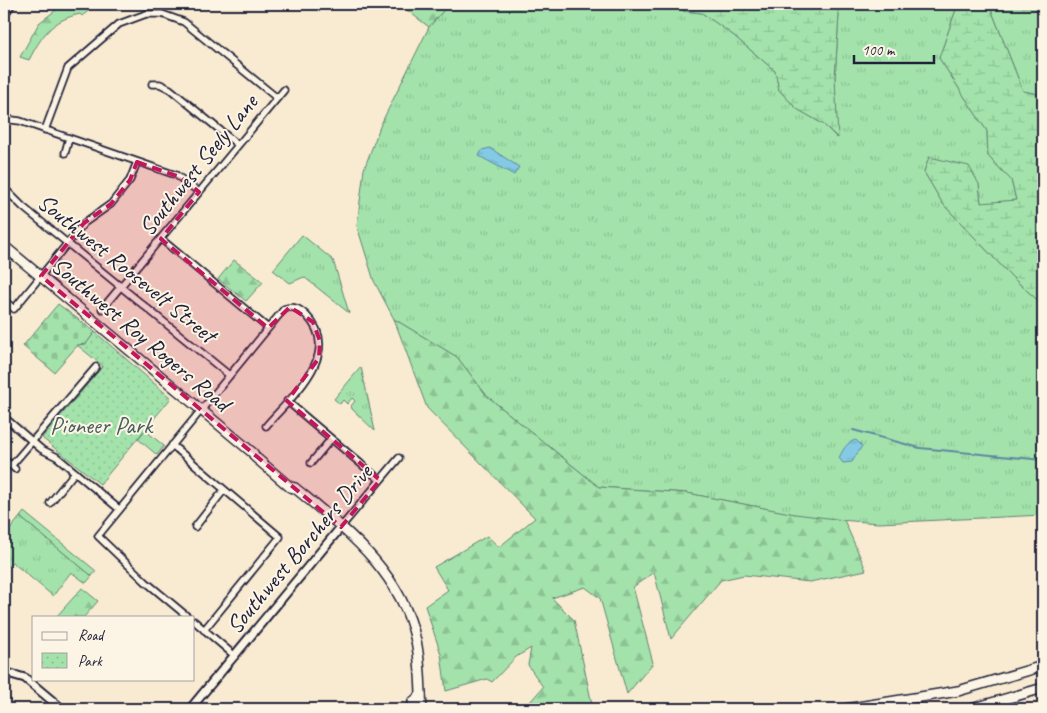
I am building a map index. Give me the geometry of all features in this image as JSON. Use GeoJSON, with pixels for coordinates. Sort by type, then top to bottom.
{"type":"FeatureCollection","features":[{"type":"Feature","properties":{"kind":"main road","name":"Southwest Roy Rogers Road"},"geometry":{"type":"LineString","coordinates":[[4,246],[253,453],[258,454],[276,468],[293,483],[295,488],[341,527],[380,565],[405,607],[418,651],[422,709]]}},
{"type":"Feature","properties":{"kind":"main road"},"geometry":{"type":"LineString","coordinates":[[845,709],[958,691],[1043,668]]}},
{"type":"Feature","properties":{"kind":"main road"},"geometry":{"type":"LineString","coordinates":[[971,709],[1043,688]]}},
{"type":"Feature","properties":{"kind":"main road"},"geometry":{"type":"LineString","coordinates":[[413,709],[413,702],[421,695]]}},
{"type":"Feature","properties":{"kind":"street"},"geometry":{"type":"LineString","coordinates":[[4,16],[12,4]]}},
{"type":"Feature","properties":{"kind":"street"},"geometry":{"type":"LineString","coordinates":[[44,130],[64,76],[71,65],[119,24],[146,14],[162,14],[184,22],[277,98]]}},
{"type":"Feature","properties":{"kind":"street"},"geometry":{"type":"LineString","coordinates":[[152,84],[160,84],[170,89],[238,145]]}},
{"type":"Feature","properties":{"kind":"street","name":"Southwest Seely Lane"},"geometry":{"type":"LineString","coordinates":[[102,309],[284,90]]}},
{"type":"Feature","properties":{"kind":"street"},"geometry":{"type":"LineString","coordinates":[[4,119],[20,121],[180,177],[199,192]]}},
{"type":"Feature","properties":{"kind":"street"},"geometry":{"type":"LineString","coordinates":[[65,153],[69,138]]}},
{"type":"Feature","properties":{"kind":"street"},"geometry":{"type":"LineString","coordinates":[[4,300],[14,309],[87,220],[111,204],[130,180],[137,162]]}},
{"type":"Feature","properties":{"kind":"street","name":"Southwest Roosevelt Street"},"geometry":{"type":"LineString","coordinates":[[4,188],[23,207],[67,244],[229,375]]}},
{"type":"Feature","properties":{"kind":"street"},"geometry":{"type":"LineString","coordinates":[[161,239],[268,328]]}},
{"type":"Feature","properties":{"kind":"street"},"geometry":{"type":"LineString","coordinates":[[187,616],[146,582],[98,536],[268,328],[284,309],[290,306],[305,314],[318,331],[321,350],[316,365],[266,426]]}},
{"type":"Feature","properties":{"kind":"street"},"geometry":{"type":"LineString","coordinates":[[11,466],[96,367]]}},
{"type":"Feature","properties":{"kind":"street"},"geometry":{"type":"LineString","coordinates":[[287,401],[380,480]]}},
{"type":"Feature","properties":{"kind":"street"},"geometry":{"type":"LineString","coordinates":[[4,417],[32,441],[57,457],[119,509]]}},
{"type":"Feature","properties":{"kind":"street"},"geometry":{"type":"LineString","coordinates":[[311,463],[331,439]]}},
{"type":"Feature","properties":{"kind":"street"},"geometry":{"type":"LineString","coordinates":[[172,445],[280,537],[204,630]]}},
{"type":"Feature","properties":{"kind":"street","name":"Southwest Borchers Drive"},"geometry":{"type":"LineString","coordinates":[[190,709],[399,458]]}},
{"type":"Feature","properties":{"kind":"street"},"geometry":{"type":"LineString","coordinates":[[50,503],[75,472]]}},
{"type":"Feature","properties":{"kind":"street"},"geometry":{"type":"LineString","coordinates":[[195,527],[224,490]]}},
{"type":"Feature","properties":{"kind":"street"},"geometry":{"type":"LineString","coordinates":[[195,623],[235,656]]}},
{"type":"Feature","properties":{"kind":"street"},"geometry":{"type":"LineString","coordinates":[[4,672],[25,678],[62,709]]}},
{"type":"Feature","properties":{"kind":"highlighted area"},"geometry":{"type":"Polygon","coordinates":[[[137,162],[180,177],[199,192],[161,239],[268,328],[290,307],[313,322],[320,341],[319,358],[287,401],[380,480],[341,527],[41,276],[84,223],[111,204],[130,180],[137,162]]]}},
{"type":"Feature","properties":{"kind":"green space"},"geometry":{"type":"Polygon","coordinates":[[[64,4],[97,4],[82,16],[80,14],[70,17],[55,25],[43,36],[29,60],[20,57],[39,23],[64,4]]]}},
{"type":"Feature","properties":{"kind":"green space"},"geometry":{"type":"Polygon","coordinates":[[[399,4],[449,4],[429,27],[399,4]]]}},
{"type":"Feature","properties":{"kind":"green space"},"geometry":{"type":"Polygon","coordinates":[[[449,4],[677,4],[683,11],[702,13],[733,35],[775,71],[779,90],[797,109],[823,124],[837,138],[835,78],[839,14],[835,4],[869,8],[871,4],[958,4],[939,58],[987,131],[988,156],[1011,180],[1016,200],[981,204],[979,184],[924,172],[943,204],[1013,278],[1043,305],[1043,515],[879,523],[813,518],[687,493],[599,487],[487,396],[457,357],[394,319],[374,281],[357,226],[364,169],[381,124],[429,27],[449,4]]]}},
{"type":"Feature","properties":{"kind":"green space"},"geometry":{"type":"Polygon","coordinates":[[[677,4],[835,4],[839,14],[835,78],[838,138],[823,124],[797,109],[779,90],[775,71],[733,35],[702,13],[683,11],[677,4]]]}},
{"type":"Feature","properties":{"kind":"green space"},"geometry":{"type":"Polygon","coordinates":[[[958,4],[989,4],[1023,91],[1043,95],[1043,305],[1013,278],[943,204],[924,172],[929,157],[969,166],[979,184],[981,203],[1016,200],[1011,180],[988,156],[987,131],[939,58],[958,4]]]}},
{"type":"Feature","properties":{"kind":"green space"},"geometry":{"type":"Polygon","coordinates":[[[989,4],[1043,4],[1043,95],[1023,91],[989,4]]]}},
{"type":"Feature","properties":{"kind":"green space"},"geometry":{"type":"Polygon","coordinates":[[[302,235],[333,260],[349,313],[304,277],[290,283],[273,270],[302,235]]]}},
{"type":"Feature","properties":{"kind":"green space"},"geometry":{"type":"Polygon","coordinates":[[[234,260],[263,282],[246,301],[218,279],[234,260]]]}},
{"type":"Feature","properties":{"kind":"green space"},"geometry":{"type":"Polygon","coordinates":[[[58,304],[95,332],[86,344],[77,346],[54,372],[23,346],[58,304]]]}},
{"type":"Feature","properties":{"kind":"green space"},"geometry":{"type":"Polygon","coordinates":[[[394,319],[457,357],[487,396],[599,487],[687,493],[795,514],[844,520],[866,570],[810,582],[744,575],[721,580],[671,639],[654,572],[633,587],[653,663],[627,694],[600,598],[585,587],[552,598],[574,620],[593,709],[524,709],[543,687],[528,665],[531,648],[516,657],[492,682],[487,679],[446,691],[441,654],[425,606],[448,590],[434,567],[487,536],[499,547],[535,518],[427,408],[394,319]]]}},
{"type":"Feature","properties":{"kind":"green space","name":"Pioneer Park"},"geometry":{"type":"Polygon","coordinates":[[[95,332],[171,398],[100,484],[42,438],[103,366],[77,345],[86,344],[95,332]]]}},
{"type":"Feature","properties":{"kind":"green space"},"geometry":{"type":"Polygon","coordinates":[[[361,367],[375,431],[352,409],[351,406],[355,401],[352,398],[347,404],[343,400],[340,404],[334,399],[361,367]]]}},
{"type":"Feature","properties":{"kind":"green space"},"geometry":{"type":"Polygon","coordinates":[[[145,430],[164,446],[157,455],[138,439],[145,430]]]}},
{"type":"Feature","properties":{"kind":"green space"},"geometry":{"type":"Polygon","coordinates":[[[24,512],[96,571],[92,576],[20,517],[24,512]]]}},
{"type":"Feature","properties":{"kind":"green space"},"geometry":{"type":"Polygon","coordinates":[[[20,517],[92,576],[86,583],[71,572],[53,596],[12,562],[7,567],[4,564],[4,537],[20,517]]]}},
{"type":"Feature","properties":{"kind":"green space"},"geometry":{"type":"Polygon","coordinates":[[[82,588],[98,601],[85,616],[57,616],[82,588]]]}},
{"type":"Feature","properties":{"kind":"water"},"geometry":{"type":"Polygon","coordinates":[[[490,148],[519,167],[514,175],[479,156],[482,150],[490,148]]]}},
{"type":"Feature","properties":{"kind":"water"},"geometry":{"type":"Polygon","coordinates":[[[856,440],[862,446],[852,462],[843,463],[839,458],[842,452],[848,444],[856,440]]]}},
{"type":"Feature","properties":{"kind":"waterway"},"geometry":{"type":"LineString","coordinates":[[853,430],[920,448],[1043,460]]}}]}
